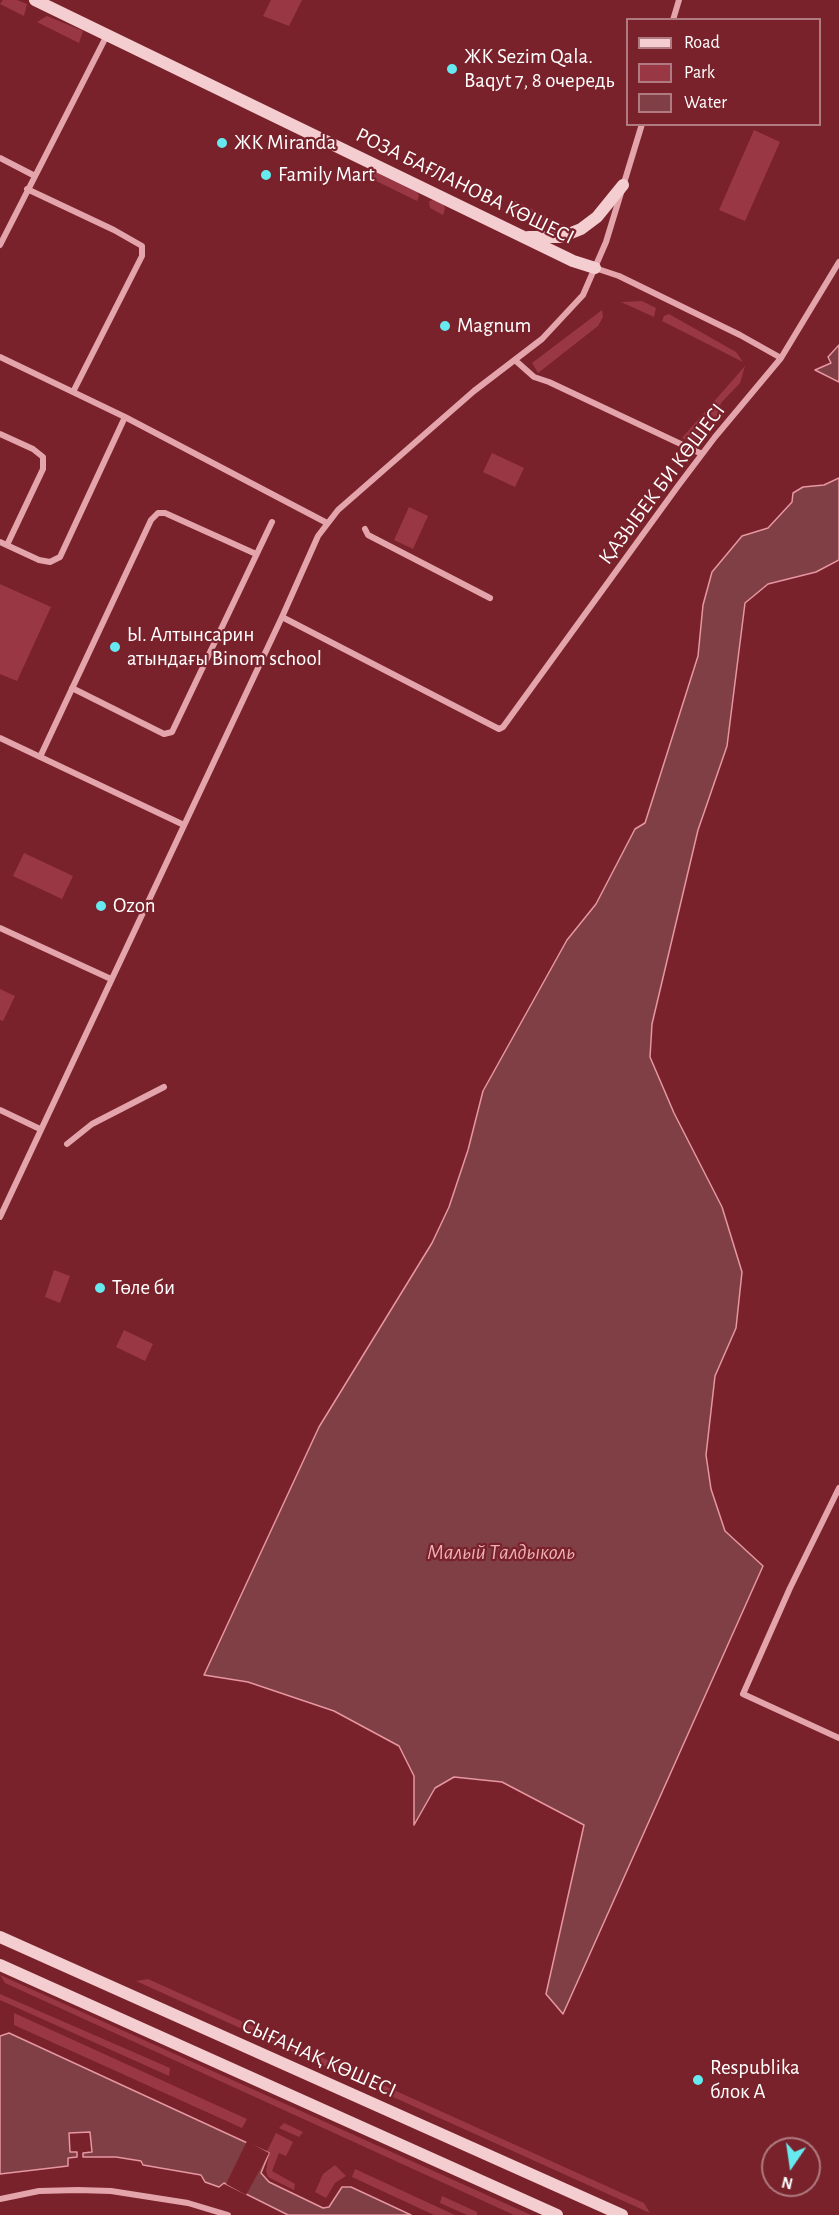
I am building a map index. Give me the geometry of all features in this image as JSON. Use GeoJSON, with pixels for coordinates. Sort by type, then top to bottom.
{"type":"FeatureCollection","features":[{"type":"Feature","properties":{"kind":"main road","name":"РОЗА БАҒЛАНОВА КӨШЕСІ"},"geometry":{"type":"LineString","coordinates":[[35,0],[573,261],[595,268]]}},
{"type":"Feature","properties":{"kind":"main road"},"geometry":{"type":"LineString","coordinates":[[525,237],[561,237],[581,230],[597,217],[623,185]]}},
{"type":"Feature","properties":{"kind":"main road","name":"СЫҒАНАҚ КӨШЕСІ"},"geometry":{"type":"LineString","coordinates":[[0,1937],[622,2215]]}},
{"type":"Feature","properties":{"kind":"main road"},"geometry":{"type":"LineString","coordinates":[[0,1965],[557,2215]]}},
{"type":"Feature","properties":{"kind":"street"},"geometry":{"type":"LineString","coordinates":[[674,18],[679,0]]}},
{"type":"Feature","properties":{"kind":"street"},"geometry":{"type":"LineString","coordinates":[[0,244],[107,35]]}},
{"type":"Feature","properties":{"kind":"street"},"geometry":{"type":"LineString","coordinates":[[0,1217],[318,536],[338,510],[474,391],[542,339],[583,295],[606,242],[641,126]]}},
{"type":"Feature","properties":{"kind":"street"},"geometry":{"type":"LineString","coordinates":[[0,158],[35,176]]}},
{"type":"Feature","properties":{"kind":"street"},"geometry":{"type":"LineString","coordinates":[[27,189],[114,230],[142,246],[142,256],[73,392]]}},
{"type":"Feature","properties":{"kind":"street","name":"ҚАЗЫБЕК БИ КӨШЕСІ"},"geometry":{"type":"LineString","coordinates":[[282,617],[499,729],[507,723],[702,454],[781,358],[839,262]]}},
{"type":"Feature","properties":{"kind":"street","name":"РОЗА БАҒЛАНОВА КӨШЕСІ"},"geometry":{"type":"LineString","coordinates":[[595,268],[619,276],[741,335],[781,358]]}},
{"type":"Feature","properties":{"kind":"street"},"geometry":{"type":"LineString","coordinates":[[0,357],[125,417],[327,523]]}},
{"type":"Feature","properties":{"kind":"street"},"geometry":{"type":"LineString","coordinates":[[516,361],[534,377],[702,454]]}},
{"type":"Feature","properties":{"kind":"street"},"geometry":{"type":"LineString","coordinates":[[0,434],[33,449],[43,457],[43,469],[3,543],[39,560],[50,562],[60,557],[125,417]]}},
{"type":"Feature","properties":{"kind":"street"},"geometry":{"type":"LineString","coordinates":[[40,757],[151,520],[158,513],[165,513],[256,554]]}},
{"type":"Feature","properties":{"kind":"street"},"geometry":{"type":"LineString","coordinates":[[72,688],[164,734],[172,732],[272,522]]}},
{"type":"Feature","properties":{"kind":"street"},"geometry":{"type":"LineString","coordinates":[[365,529],[368,535],[490,598]]}},
{"type":"Feature","properties":{"kind":"street"},"geometry":{"type":"LineString","coordinates":[[0,738],[184,825]]}},
{"type":"Feature","properties":{"kind":"street"},"geometry":{"type":"LineString","coordinates":[[0,928],[111,979]]}},
{"type":"Feature","properties":{"kind":"street"},"geometry":{"type":"LineString","coordinates":[[67,1144],[92,1124],[164,1087]]}},
{"type":"Feature","properties":{"kind":"street"},"geometry":{"type":"LineString","coordinates":[[0,1110],[40,1129]]}},
{"type":"Feature","properties":{"kind":"street"},"geometry":{"type":"LineString","coordinates":[[839,1488],[790,1588],[743,1694],[839,1738]]}},
{"type":"Feature","properties":{"kind":"street"},"geometry":{"type":"LineString","coordinates":[[0,2199],[39,2191],[111,2191],[188,2203],[228,2215]]}},
{"type":"Feature","properties":{"kind":"green space"},"geometry":{"type":"Polygon","coordinates":[[[3,0],[17,0],[27,4],[24,16],[0,4],[3,0]]]}},
{"type":"Feature","properties":{"kind":"green space"},"geometry":{"type":"Polygon","coordinates":[[[271,0],[302,0],[289,26],[263,16],[271,0]]]}},
{"type":"Feature","properties":{"kind":"green space"},"geometry":{"type":"Polygon","coordinates":[[[47,16],[83,31],[79,43],[37,22],[47,16]]]}},
{"type":"Feature","properties":{"kind":"green space"},"geometry":{"type":"Polygon","coordinates":[[[754,130],[780,142],[745,221],[719,210],[754,130]]]}},
{"type":"Feature","properties":{"kind":"green space"},"geometry":{"type":"Polygon","coordinates":[[[369,168],[417,192],[419,196],[417,201],[366,176],[369,168]]]}},
{"type":"Feature","properties":{"kind":"green space"},"geometry":{"type":"Polygon","coordinates":[[[512,199],[564,225],[554,227],[540,225],[515,213],[512,199]]]}},
{"type":"Feature","properties":{"kind":"green space"},"geometry":{"type":"Polygon","coordinates":[[[429,201],[443,203],[445,208],[443,215],[430,208],[429,201]]]}},
{"type":"Feature","properties":{"kind":"green space"},"geometry":{"type":"Polygon","coordinates":[[[642,301],[656,308],[654,317],[621,302],[642,301]]]}},
{"type":"Feature","properties":{"kind":"green space"},"geometry":{"type":"Polygon","coordinates":[[[602,310],[603,317],[598,326],[538,373],[532,363],[602,310]]]}},
{"type":"Feature","properties":{"kind":"green space"},"geometry":{"type":"Polygon","coordinates":[[[669,314],[736,352],[743,362],[662,321],[664,316],[669,314]]]}},
{"type":"Feature","properties":{"kind":"green space"},"geometry":{"type":"Polygon","coordinates":[[[745,366],[740,383],[721,403],[717,416],[696,444],[682,438],[745,366]]]}},
{"type":"Feature","properties":{"kind":"green space"},"geometry":{"type":"Polygon","coordinates":[[[492,453],[524,468],[515,487],[483,472],[492,453]]]}},
{"type":"Feature","properties":{"kind":"green space"},"geometry":{"type":"Polygon","coordinates":[[[409,507],[428,516],[413,549],[394,540],[409,507]]]}},
{"type":"Feature","properties":{"kind":"green space"},"geometry":{"type":"Polygon","coordinates":[[[0,584],[51,607],[17,681],[0,674],[0,584]]]}},
{"type":"Feature","properties":{"kind":"green space"},"geometry":{"type":"Polygon","coordinates":[[[24,853],[73,876],[62,899],[13,876],[24,853]]]}},
{"type":"Feature","properties":{"kind":"green space"},"geometry":{"type":"Polygon","coordinates":[[[0,989],[15,996],[3,1021],[0,1020],[0,989]]]}},
{"type":"Feature","properties":{"kind":"green space"},"geometry":{"type":"Polygon","coordinates":[[[54,1270],[70,1276],[60,1303],[45,1297],[54,1270]]]}},
{"type":"Feature","properties":{"kind":"green space"},"geometry":{"type":"Polygon","coordinates":[[[124,1330],[153,1344],[145,1361],[116,1347],[124,1330]]]}},
{"type":"Feature","properties":{"kind":"green space"},"geometry":{"type":"Polygon","coordinates":[[[0,1975],[531,2215],[514,2215],[5,1983],[0,1975]]]}},
{"type":"Feature","properties":{"kind":"green space"},"geometry":{"type":"Polygon","coordinates":[[[148,1979],[644,2203],[650,2213],[136,1981],[148,1979]]]}},
{"type":"Feature","properties":{"kind":"green space"},"geometry":{"type":"Polygon","coordinates":[[[0,1994],[170,2068],[169,2076],[0,2000],[0,1994]]]}},
{"type":"Feature","properties":{"kind":"green space"},"geometry":{"type":"Polygon","coordinates":[[[14,2013],[247,2119],[242,2128],[14,2025],[14,2013]]]}},
{"type":"Feature","properties":{"kind":"green space"},"geometry":{"type":"Polygon","coordinates":[[[284,2123],[303,2132],[299,2137],[279,2128],[284,2123]]]}},
{"type":"Feature","properties":{"kind":"green space"},"geometry":{"type":"Polygon","coordinates":[[[276,2133],[293,2142],[286,2156],[279,2153],[272,2171],[295,2184],[294,2190],[268,2177],[266,2171],[269,2153],[267,2151],[276,2133]]]}},
{"type":"Feature","properties":{"kind":"green space"},"geometry":{"type":"Polygon","coordinates":[[[335,2165],[346,2176],[335,2183],[326,2198],[315,2192],[323,2174],[335,2165]]]}},
{"type":"Feature","properties":{"kind":"green space"},"geometry":{"type":"Polygon","coordinates":[[[355,2169],[455,2215],[434,2215],[352,2177],[355,2169]]]}},
{"type":"Feature","properties":{"kind":"green space"},"geometry":{"type":"Polygon","coordinates":[[[442,2196],[477,2212],[477,2215],[467,2215],[440,2203],[442,2196]]]}},
{"type":"Feature","properties":{"kind":"water"},"geometry":{"type":"Polygon","coordinates":[[[839,345],[839,382],[815,370],[831,363],[828,357],[839,345]]]}},
{"type":"Feature","properties":{"kind":"water","name":"Малый Талдыколь"},"geometry":{"type":"Polygon","coordinates":[[[839,478],[839,560],[816,572],[768,584],[745,603],[727,746],[698,830],[652,1024],[650,1057],[674,1113],[722,1207],[742,1272],[736,1328],[715,1376],[706,1455],[711,1489],[725,1531],[763,1566],[563,2014],[546,1994],[584,1825],[502,1782],[454,1777],[435,1788],[414,1825],[414,1776],[399,1746],[334,1711],[248,1682],[204,1675],[319,1427],[432,1243],[449,1207],[468,1150],[483,1091],[567,940],[596,904],[635,829],[645,823],[698,656],[703,605],[712,572],[742,536],[768,528],[792,502],[793,493],[803,487],[824,485],[839,478]]]}},
{"type":"Feature","properties":{"kind":"water"},"geometry":{"type":"Polygon","coordinates":[[[9,2033],[269,2153],[261,2173],[269,2182],[323,2208],[329,2207],[342,2187],[351,2187],[411,2215],[288,2215],[224,2183],[219,2187],[205,2182],[201,2175],[143,2165],[141,2161],[116,2157],[83,2157],[83,2153],[92,2152],[90,2132],[69,2133],[70,2152],[77,2152],[77,2157],[68,2158],[68,2166],[0,2174],[0,2036],[9,2033]]]}},
{"type":"Feature","properties":{"kind":"pier"},"geometry":{"type":"Polygon","coordinates":[[[247,2141],[269,2153],[246,2195],[226,2184],[247,2141]]]}},
{"type":"Feature","properties":{"kind":"place","name":"ЖК Sezim Qala. Baqyt 7, 8 очередь"},"geometry":{"type":"Point","coordinates":[452,69]}},
{"type":"Feature","properties":{"kind":"place","name":"ЖК Miranda"},"geometry":{"type":"Point","coordinates":[222,143]}},
{"type":"Feature","properties":{"kind":"place","name":"Family Mart"},"geometry":{"type":"Point","coordinates":[266,175]}},
{"type":"Feature","properties":{"kind":"place","name":"Magnum"},"geometry":{"type":"Point","coordinates":[445,326]}},
{"type":"Feature","properties":{"kind":"place","name":"Ы. Алтынсарин атындағы Binom school"},"geometry":{"type":"Point","coordinates":[115,647]}},
{"type":"Feature","properties":{"kind":"place","name":"Ozon"},"geometry":{"type":"Point","coordinates":[101,906]}},
{"type":"Feature","properties":{"kind":"place","name":"Төле би"},"geometry":{"type":"Point","coordinates":[100,1288]}},
{"type":"Feature","properties":{"kind":"place","name":"Respublika блок А"},"geometry":{"type":"Point","coordinates":[698,2080]}}]}
